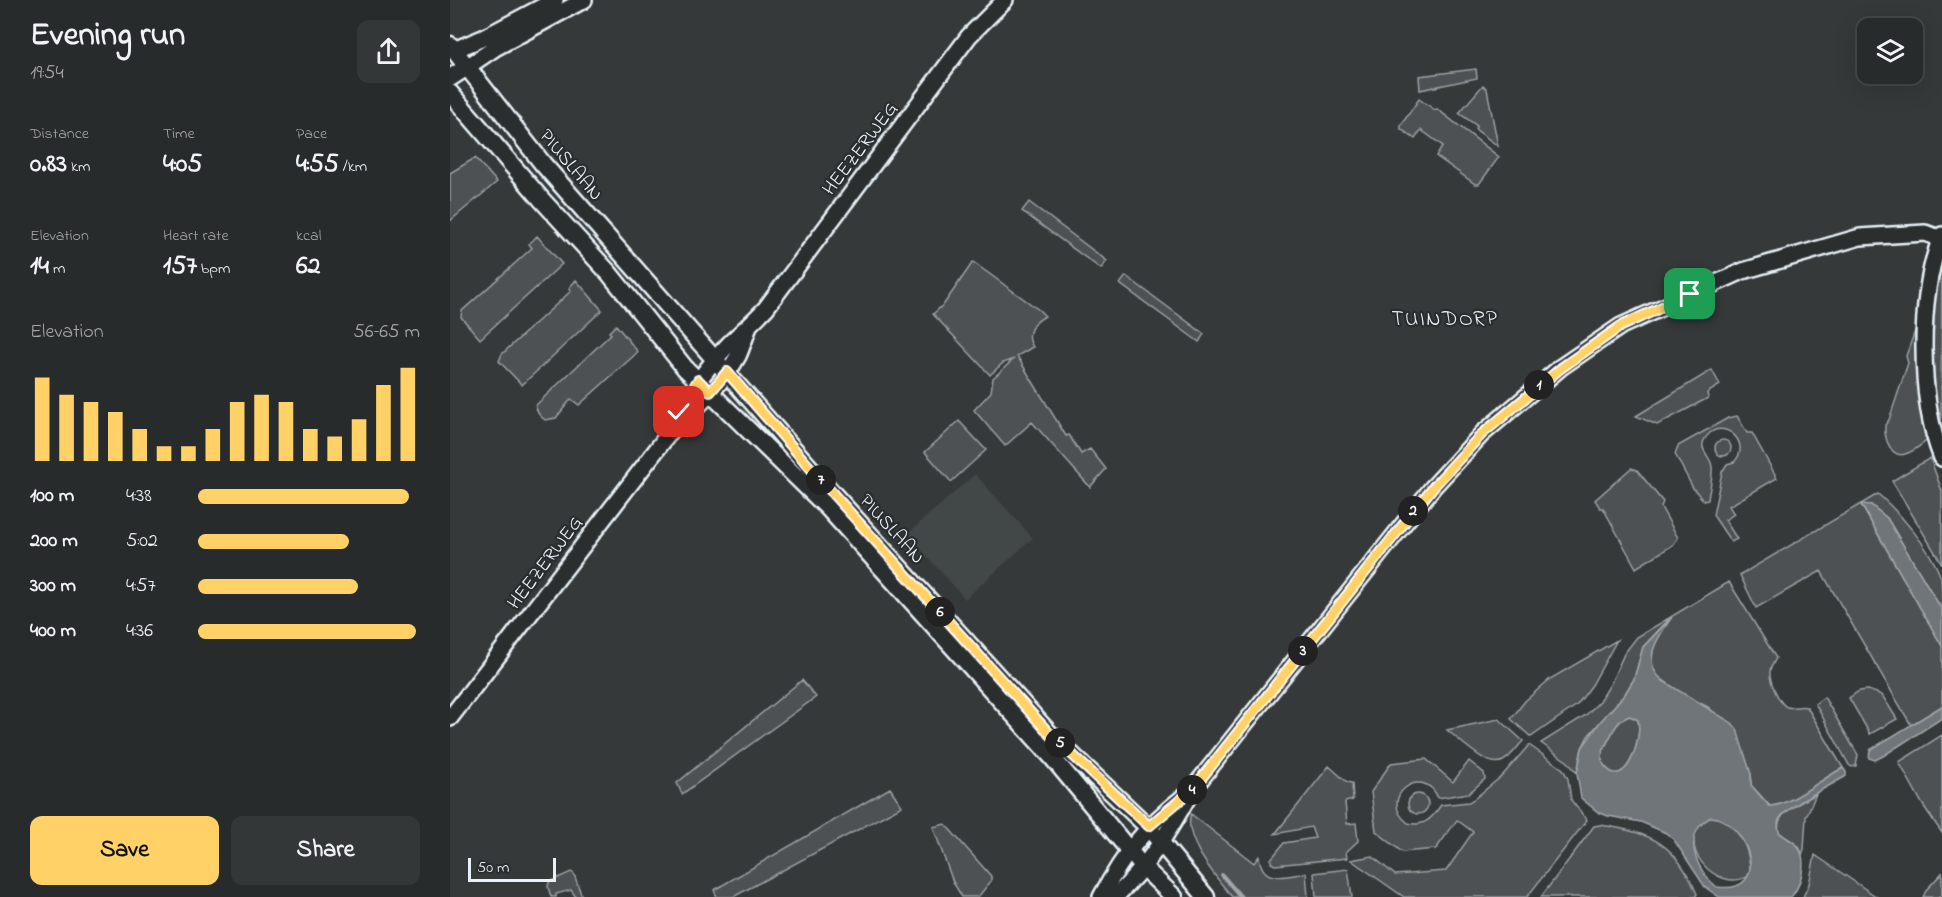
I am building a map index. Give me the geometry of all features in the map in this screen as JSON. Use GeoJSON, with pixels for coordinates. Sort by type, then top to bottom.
{"type":"FeatureCollection","features":[{"type":"Feature","properties":{"kind":"main road","name":"PIUSLAAN"},"geometry":{"type":"LineString","coordinates":[[451,49],[543,164],[827,487],[1050,734],[1149,826],[1206,897]]}},
{"type":"Feature","properties":{"kind":"main road"},"geometry":{"type":"LineString","coordinates":[[450,78],[467,67]]}},
{"type":"Feature","properties":{"kind":"main road","name":"PIUSLAAN"},"geometry":{"type":"LineString","coordinates":[[450,93],[542,200],[609,273],[685,368],[828,508],[1052,757],[1143,867],[1174,897]]}},
{"type":"Feature","properties":{"kind":"street"},"geometry":{"type":"LineString","coordinates":[[451,49],[483,38],[555,0]]}},
{"type":"Feature","properties":{"kind":"street"},"geometry":{"type":"LineString","coordinates":[[467,67],[495,48],[585,0]]}},
{"type":"Feature","properties":{"kind":"street","name":"HEEZERWEG"},"geometry":{"type":"LineString","coordinates":[[671,431],[698,380],[766,308],[969,36],[1005,0]]}},
{"type":"Feature","properties":{"kind":"street"},"geometry":{"type":"LineString","coordinates":[[1115,897],[1162,843],[1192,790],[1433,487],[1482,434],[1561,368],[1621,326],[1743,271],[1860,237],[1895,233],[1913,234],[1921,243],[1941,242],[1930,271],[1925,307],[1925,355],[1930,411],[1942,458]]}},
{"type":"Feature","properties":{"kind":"street","name":"HEEZERWEG"},"geometry":{"type":"LineString","coordinates":[[450,718],[671,431],[697,407],[727,372],[738,355],[750,326]]}},
{"type":"Feature","properties":{"kind":"street"},"geometry":{"type":"LineString","coordinates":[[1101,897],[1128,850],[1149,826],[1192,790]]}},
{"type":"Feature","properties":{"kind":"shaded area"},"geometry":{"type":"Polygon","coordinates":[[[1476,69],[1477,78],[1420,90],[1419,76],[1476,69]]]}},
{"type":"Feature","properties":{"kind":"shaded area"},"geometry":{"type":"Polygon","coordinates":[[[1483,85],[1487,89],[1498,146],[1475,129],[1477,126],[1459,113],[1483,85]]]}},
{"type":"Feature","properties":{"kind":"shaded area"},"geometry":{"type":"Polygon","coordinates":[[[1419,99],[1435,110],[1437,109],[1499,157],[1479,184],[1475,184],[1436,156],[1443,146],[1421,130],[1415,139],[1401,129],[1401,125],[1419,99]]]}},
{"type":"Feature","properties":{"kind":"shaded area"},"geometry":{"type":"Polygon","coordinates":[[[475,158],[497,182],[450,221],[450,173],[475,158]]]}},
{"type":"Feature","properties":{"kind":"shaded area"},"geometry":{"type":"Polygon","coordinates":[[[1029,202],[1107,261],[1101,269],[1022,211],[1029,202]]]}},
{"type":"Feature","properties":{"kind":"shaded area"},"geometry":{"type":"Polygon","coordinates":[[[537,236],[562,264],[480,339],[461,317],[462,311],[532,248],[529,244],[537,236]]]}},
{"type":"Feature","properties":{"kind":"shaded area"},"geometry":{"type":"Polygon","coordinates":[[[1942,257],[1941,430],[1934,384],[1933,350],[1934,273],[1942,257]]]}},
{"type":"Feature","properties":{"kind":"shaded area"},"geometry":{"type":"Polygon","coordinates":[[[973,262],[1045,316],[1031,329],[1029,337],[1033,347],[1017,356],[1066,436],[1069,435],[1081,454],[1090,449],[1106,469],[1090,487],[1032,422],[1005,446],[974,410],[991,392],[993,378],[1014,359],[1003,363],[990,375],[933,314],[944,304],[973,262]]]}},
{"type":"Feature","properties":{"kind":"shaded area"},"geometry":{"type":"Polygon","coordinates":[[[1126,276],[1204,334],[1199,342],[1120,284],[1126,276]]]}},
{"type":"Feature","properties":{"kind":"shaded area"},"geometry":{"type":"Polygon","coordinates":[[[576,280],[602,310],[522,385],[499,361],[502,354],[571,291],[569,288],[576,280]]]}},
{"type":"Feature","properties":{"kind":"shaded area"},"geometry":{"type":"Polygon","coordinates":[[[616,325],[638,352],[579,405],[571,399],[556,418],[545,420],[537,412],[536,405],[611,334],[609,332],[616,325]]]}},
{"type":"Feature","properties":{"kind":"shaded area"},"geometry":{"type":"Polygon","coordinates":[[[1916,328],[1929,439],[1914,450],[1902,455],[1893,451],[1887,442],[1885,425],[1889,420],[1908,363],[1906,356],[1916,328]]]}},
{"type":"Feature","properties":{"kind":"shaded area"},"geometry":{"type":"Polygon","coordinates":[[[1712,370],[1720,385],[1707,393],[1708,398],[1657,425],[1636,416],[1712,370]]]}},
{"type":"Feature","properties":{"kind":"shaded area"},"geometry":{"type":"Polygon","coordinates":[[[1737,416],[1747,433],[1752,433],[1777,478],[1729,506],[1734,514],[1725,520],[1737,539],[1731,542],[1713,515],[1722,472],[1727,464],[1734,462],[1739,455],[1739,441],[1735,436],[1723,430],[1716,430],[1705,438],[1703,447],[1711,462],[1712,471],[1708,500],[1704,501],[1693,488],[1675,454],[1678,446],[1728,418],[1737,416]]]}},
{"type":"Feature","properties":{"kind":"shaded area"},"geometry":{"type":"Polygon","coordinates":[[[959,421],[986,450],[951,482],[925,452],[959,421]]]}},
{"type":"Feature","properties":{"kind":"shaded area"},"geometry":{"type":"Polygon","coordinates":[[[1720,440],[1726,440],[1731,448],[1729,454],[1720,456],[1715,451],[1715,445],[1720,440]]]}},
{"type":"Feature","properties":{"kind":"shaded area"},"geometry":{"type":"Polygon","coordinates":[[[1930,458],[1942,491],[1942,564],[1892,481],[1930,458]]]}},
{"type":"Feature","properties":{"kind":"shaded area"},"geometry":{"type":"Polygon","coordinates":[[[1631,468],[1637,470],[1663,502],[1661,507],[1678,538],[1673,545],[1636,568],[1603,508],[1600,508],[1595,500],[1631,468]]]}},
{"type":"Feature","properties":{"kind":"shaded area"},"geometry":{"type":"Polygon","coordinates":[[[975,474],[1033,538],[965,599],[907,534],[975,474]]]}},
{"type":"Feature","properties":{"kind":"shaded area"},"geometry":{"type":"Polygon","coordinates":[[[1878,494],[1914,532],[1941,577],[1942,610],[1887,518],[1871,505],[1861,505],[1942,646],[1942,706],[1911,725],[1821,571],[1756,608],[1740,575],[1878,494]]]}},
{"type":"Feature","properties":{"kind":"shaded area"},"geometry":{"type":"Polygon","coordinates":[[[1861,504],[1871,505],[1887,518],[1942,610],[1942,646],[1861,504]]]}},
{"type":"Feature","properties":{"kind":"shaded area"},"geometry":{"type":"Polygon","coordinates":[[[1729,582],[1776,658],[1770,676],[1778,697],[1787,707],[1807,707],[1843,768],[1797,797],[1770,806],[1751,785],[1751,774],[1710,708],[1681,693],[1655,674],[1652,665],[1653,647],[1669,619],[1643,647],[1634,679],[1625,694],[1588,736],[1582,748],[1577,773],[1568,762],[1541,743],[1586,715],[1600,701],[1624,654],[1637,637],[1729,582]]]}},
{"type":"Feature","properties":{"kind":"shaded area"},"geometry":{"type":"Polygon","coordinates":[[[1672,617],[1654,649],[1652,657],[1656,673],[1663,681],[1732,723],[1737,729],[1751,774],[1751,785],[1769,806],[1778,805],[1797,797],[1843,768],[1846,772],[1846,776],[1792,808],[1779,820],[1779,832],[1796,845],[1803,859],[1800,880],[1791,897],[1719,897],[1705,887],[1674,840],[1666,833],[1641,822],[1598,812],[1581,798],[1577,773],[1582,748],[1600,722],[1625,694],[1634,679],[1643,647],[1672,617]],[[1630,716],[1622,719],[1617,725],[1603,752],[1603,763],[1614,773],[1626,768],[1636,748],[1638,720],[1630,716]],[[1711,817],[1696,832],[1694,852],[1703,871],[1717,887],[1735,886],[1745,880],[1750,869],[1749,856],[1744,842],[1735,830],[1724,821],[1711,817]]]}},
{"type":"Feature","properties":{"kind":"shaded area"},"geometry":{"type":"Polygon","coordinates":[[[1617,640],[1592,685],[1577,705],[1531,737],[1511,719],[1525,701],[1550,679],[1617,640]]]}},
{"type":"Feature","properties":{"kind":"shaded area"},"geometry":{"type":"Polygon","coordinates":[[[802,680],[816,697],[682,794],[677,783],[802,680]]]}},
{"type":"Feature","properties":{"kind":"shaded area"},"geometry":{"type":"Polygon","coordinates":[[[1868,690],[1882,695],[1897,719],[1870,734],[1849,698],[1859,691],[1868,690]]]}},
{"type":"Feature","properties":{"kind":"shaded area"},"geometry":{"type":"Polygon","coordinates":[[[1824,697],[1858,755],[1856,766],[1849,765],[1816,705],[1824,697]]]}},
{"type":"Feature","properties":{"kind":"shaded area"},"geometry":{"type":"Polygon","coordinates":[[[1942,706],[1942,718],[1883,756],[1875,760],[1869,758],[1870,750],[1942,706]]]}},
{"type":"Feature","properties":{"kind":"shaded area"},"geometry":{"type":"Polygon","coordinates":[[[1630,716],[1638,720],[1636,748],[1626,768],[1614,773],[1603,763],[1603,753],[1617,725],[1630,716]]]}},
{"type":"Feature","properties":{"kind":"shaded area"},"geometry":{"type":"Polygon","coordinates":[[[1499,719],[1523,741],[1509,757],[1497,763],[1482,758],[1447,730],[1499,719]]]}},
{"type":"Feature","properties":{"kind":"shaded area"},"geometry":{"type":"Polygon","coordinates":[[[1942,735],[1942,833],[1899,762],[1942,735]]]}},
{"type":"Feature","properties":{"kind":"shaded area"},"geometry":{"type":"Polygon","coordinates":[[[1529,745],[1563,769],[1568,779],[1571,800],[1587,820],[1527,897],[1404,897],[1351,860],[1372,856],[1395,875],[1446,871],[1473,832],[1457,820],[1436,849],[1402,852],[1376,831],[1371,792],[1391,763],[1426,759],[1453,782],[1469,761],[1484,773],[1485,779],[1469,793],[1438,798],[1431,788],[1422,783],[1405,788],[1399,795],[1397,804],[1399,814],[1408,823],[1419,824],[1431,817],[1441,805],[1469,802],[1474,799],[1502,776],[1529,745]]]}},
{"type":"Feature","properties":{"kind":"shaded area"},"geometry":{"type":"Polygon","coordinates":[[[1329,766],[1347,782],[1352,783],[1353,800],[1345,802],[1347,824],[1356,823],[1358,841],[1346,852],[1347,858],[1275,865],[1271,863],[1271,859],[1284,843],[1315,838],[1311,827],[1275,834],[1329,766]]]}},
{"type":"Feature","properties":{"kind":"shaded area"},"geometry":{"type":"Polygon","coordinates":[[[890,788],[902,806],[733,897],[717,897],[714,890],[890,788]]]}},
{"type":"Feature","properties":{"kind":"shaded area"},"geometry":{"type":"Polygon","coordinates":[[[1418,794],[1425,797],[1428,804],[1425,811],[1418,814],[1411,811],[1408,804],[1411,797],[1418,794]]]}},
{"type":"Feature","properties":{"kind":"shaded area"},"geometry":{"type":"Polygon","coordinates":[[[1816,794],[1806,817],[1802,855],[1796,844],[1779,832],[1779,825],[1781,818],[1790,808],[1816,794]]]}},
{"type":"Feature","properties":{"kind":"shaded area"},"geometry":{"type":"Polygon","coordinates":[[[1191,814],[1254,863],[1259,856],[1261,865],[1270,875],[1283,877],[1306,873],[1308,897],[1232,897],[1196,847],[1190,824],[1191,814]]]}},
{"type":"Feature","properties":{"kind":"shaded area"},"geometry":{"type":"Polygon","coordinates":[[[1711,817],[1721,819],[1736,830],[1745,847],[1750,875],[1737,880],[1724,878],[1712,872],[1702,863],[1696,851],[1694,839],[1699,827],[1711,817]]]}},
{"type":"Feature","properties":{"kind":"shaded area"},"geometry":{"type":"Polygon","coordinates":[[[945,824],[991,876],[991,881],[978,897],[962,897],[953,882],[933,827],[945,824]]]}},
{"type":"Feature","properties":{"kind":"shaded area"},"geometry":{"type":"Polygon","coordinates":[[[1600,825],[1634,832],[1660,843],[1680,863],[1697,894],[1695,897],[1541,897],[1594,826],[1600,825]]]}},
{"type":"Feature","properties":{"kind":"shaded area"},"geometry":{"type":"Polygon","coordinates":[[[1815,855],[1877,897],[1803,897],[1809,884],[1815,855]]]}},
{"type":"Feature","properties":{"kind":"shaded area"},"geometry":{"type":"Polygon","coordinates":[[[1348,869],[1352,897],[1316,897],[1314,873],[1348,869]]]}},
{"type":"Feature","properties":{"kind":"shaded area"},"geometry":{"type":"Polygon","coordinates":[[[571,872],[574,874],[582,897],[576,897],[571,890],[551,897],[549,882],[571,872]]]}},
{"type":"Feature","properties":{"kind":"shaded area"},"geometry":{"type":"Polygon","coordinates":[[[1942,873],[1942,897],[1923,897],[1927,889],[1942,873]]]}},
{"type":"Feature","properties":{"kind":"waterway"},"geometry":{"type":"LineString","coordinates":[[1222,875],[1241,897]]}},
{"type":"Feature","properties":{"kind":"district","name":"TUINDORP"},"geometry":{"type":"Point","coordinates":[1445,318]}},
{"type":"Feature","properties":{"kind":"route"},"geometry":{"type":"LineString","coordinates":[[679,412],[698,380],[710,392],[727,372],[834,495],[1050,734],[1149,826],[1192,790],[1433,487],[1482,434],[1561,368],[1621,326],[1690,294]]}}]}
